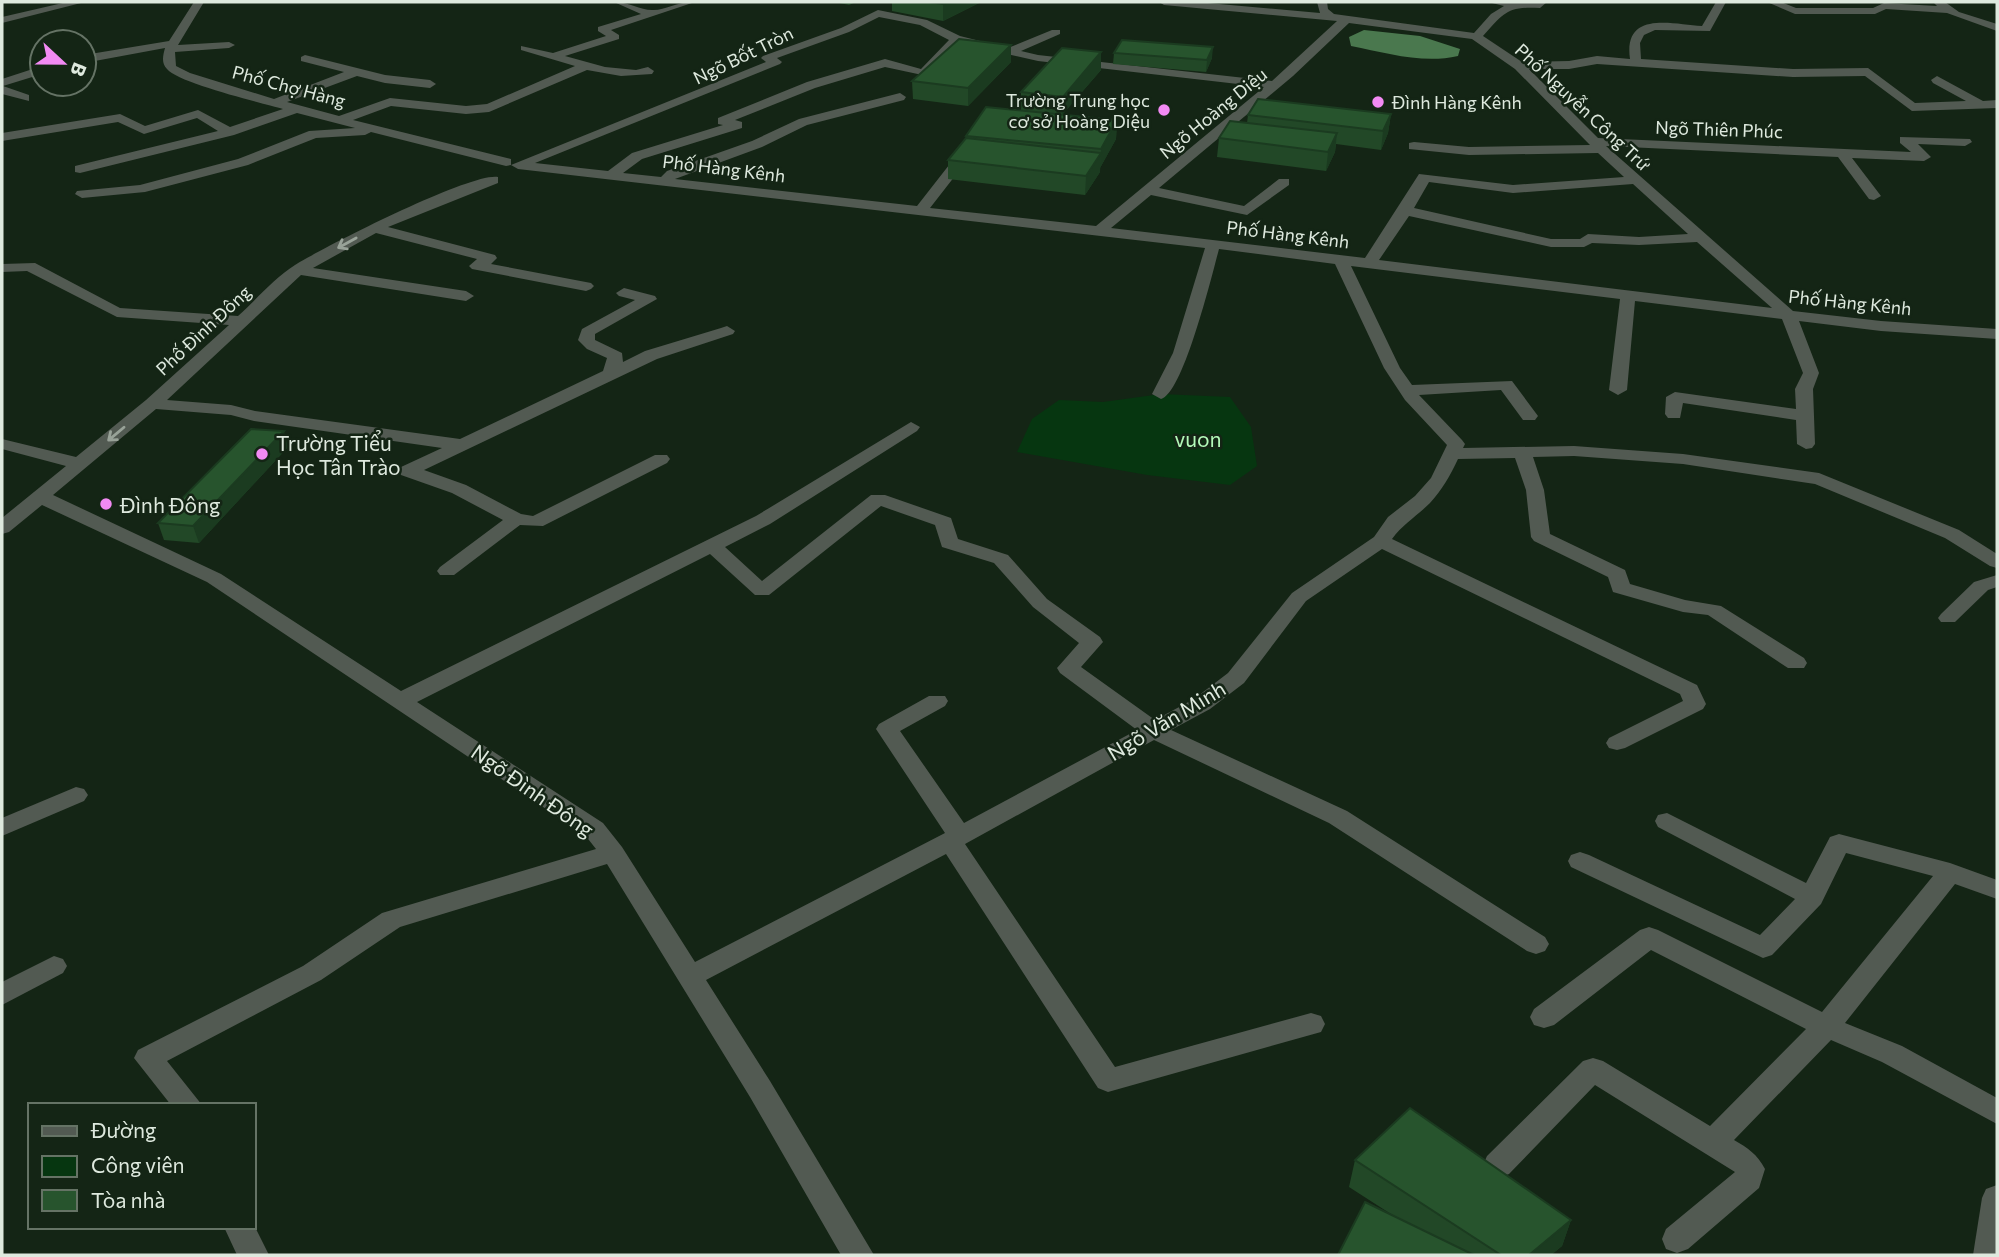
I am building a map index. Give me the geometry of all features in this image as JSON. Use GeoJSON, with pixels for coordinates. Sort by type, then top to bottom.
{"type":"FeatureCollection","features":[{"type":"Feature","properties":{"kind":"street"},"geometry":{"type":"LineString","coordinates":[[2,20],[80,2]]}},
{"type":"Feature","properties":{"kind":"street"},"geometry":{"type":"LineString","coordinates":[[170,47],[200,2]]}},
{"type":"Feature","properties":{"kind":"street"},"geometry":{"type":"LineString","coordinates":[[619,2],[649,13]]}},
{"type":"Feature","properties":{"kind":"street"},"geometry":{"type":"LineString","coordinates":[[555,56],[615,37],[602,29],[690,2]]}},
{"type":"Feature","properties":{"kind":"street","name":"Phố Nguyễn Công Trứ"},"geometry":{"type":"LineString","coordinates":[[1164,2],[1331,17],[1476,37],[1519,66],[1598,146],[1789,315]]}},
{"type":"Feature","properties":{"kind":"street"},"geometry":{"type":"LineString","coordinates":[[1322,2],[1322,10],[1331,17]]}},
{"type":"Feature","properties":{"kind":"street"},"geometry":{"type":"LineString","coordinates":[[1493,2],[1513,5],[1540,5],[1542,2]]}},
{"type":"Feature","properties":{"kind":"street"},"geometry":{"type":"LineString","coordinates":[[1636,62],[1634,41],[1639,33],[1655,25],[1706,29],[1720,2]]}},
{"type":"Feature","properties":{"kind":"street"},"geometry":{"type":"LineString","coordinates":[[1772,2],[1795,11],[1875,11],[1884,6],[1949,10]]}},
{"type":"Feature","properties":{"kind":"street"},"geometry":{"type":"LineString","coordinates":[[1938,2],[1949,10],[1997,28]]}},
{"type":"Feature","properties":{"kind":"street"},"geometry":{"type":"LineString","coordinates":[[1476,37],[1495,16],[1513,5]]}},
{"type":"Feature","properties":{"kind":"street","name":"Ngõ Bốt Tròn"},"geometry":{"type":"LineString","coordinates":[[513,168],[604,130],[698,96],[776,62],[767,58],[845,30],[878,13],[923,22],[956,39],[1038,58],[1274,85]]}},
{"type":"Feature","properties":{"kind":"street","name":"Ngõ Hoàng Diệu"},"geometry":{"type":"LineString","coordinates":[[1099,231],[1274,85],[1346,19]]}},
{"type":"Feature","properties":{"kind":"street"},"geometry":{"type":"LineString","coordinates":[[1007,52],[1056,32]]}},
{"type":"Feature","properties":{"kind":"street"},"geometry":{"type":"LineString","coordinates":[[613,174],[637,156],[737,125],[722,121],[811,85],[886,63],[923,73],[956,39]]}},
{"type":"Feature","properties":{"kind":"street"},"geometry":{"type":"LineString","coordinates":[[98,56],[170,47],[229,45]]}},
{"type":"Feature","properties":{"kind":"street","name":"Phố Chợ Hàng"},"geometry":{"type":"LineString","coordinates":[[170,47],[167,57],[171,67],[186,76],[274,103],[385,130],[513,168]]}},
{"type":"Feature","properties":{"kind":"street"},"geometry":{"type":"LineString","coordinates":[[525,48],[586,66],[635,75],[648,71]]}},
{"type":"Feature","properties":{"kind":"street"},"geometry":{"type":"LineString","coordinates":[[305,59],[385,79],[430,84]]}},
{"type":"Feature","properties":{"kind":"street"},"geometry":{"type":"LineString","coordinates":[[1519,66],[1569,65],[1597,60],[1793,73],[1889,71]]}},
{"type":"Feature","properties":{"kind":"street"},"geometry":{"type":"LineString","coordinates":[[343,119],[390,102],[466,110],[489,108],[586,66]]}},
{"type":"Feature","properties":{"kind":"street"},"geometry":{"type":"LineString","coordinates":[[274,103],[358,72]]}},
{"type":"Feature","properties":{"kind":"street"},"geometry":{"type":"LineString","coordinates":[[1868,72],[1912,107],[1997,104]]}},
{"type":"Feature","properties":{"kind":"street"},"geometry":{"type":"LineString","coordinates":[[2,83],[28,75]]}},
{"type":"Feature","properties":{"kind":"street"},"geometry":{"type":"LineString","coordinates":[[1937,79],[1982,105]]}},
{"type":"Feature","properties":{"kind":"street"},"geometry":{"type":"LineString","coordinates":[[2,90],[25,98]]}},
{"type":"Feature","properties":{"kind":"street"},"geometry":{"type":"LineString","coordinates":[[665,181],[672,174],[757,144],[803,122],[900,97]]}},
{"type":"Feature","properties":{"kind":"street"},"geometry":{"type":"LineString","coordinates":[[80,169],[229,132],[296,109]]}},
{"type":"Feature","properties":{"kind":"street"},"geometry":{"type":"LineString","coordinates":[[2,137],[120,118],[144,130],[198,114],[229,132]]}},
{"type":"Feature","properties":{"kind":"street"},"geometry":{"type":"LineString","coordinates":[[82,194],[140,189],[166,183],[243,162],[314,134],[385,130]]}},
{"type":"Feature","properties":{"kind":"street","name":"Ngõ Thiên Phúc"},"geometry":{"type":"LineString","coordinates":[[1415,146],[1469,151],[1598,146],[1924,157],[1905,140],[1965,142]]}},
{"type":"Feature","properties":{"kind":"street"},"geometry":{"type":"LineString","coordinates":[[921,210],[975,141]]}},
{"type":"Feature","properties":{"kind":"street"},"geometry":{"type":"LineString","coordinates":[[1842,153],[1874,196]]}},
{"type":"Feature","properties":{"kind":"street","name":"Phố Chợ Hàng"},"geometry":{"type":"LineString","coordinates":[[473,155],[480,171]]}},
{"type":"Feature","properties":{"kind":"street"},"geometry":{"type":"LineString","coordinates":[[480,171],[513,168]]}},
{"type":"Feature","properties":{"kind":"street"},"geometry":{"type":"LineString","coordinates":[[480,171],[493,180],[513,168]]}},
{"type":"Feature","properties":{"kind":"street","name":"Phố Hàng Kênh"},"geometry":{"type":"LineString","coordinates":[[513,168],[613,174],[1881,326],[1997,334]]}},
{"type":"Feature","properties":{"kind":"street","name":"Phố Đình Đông"},"geometry":{"type":"LineString","coordinates":[[453,194],[480,171]]}},
{"type":"Feature","properties":{"kind":"street"},"geometry":{"type":"LineString","coordinates":[[1370,263],[1406,211],[1424,177],[1513,189],[1637,180]]}},
{"type":"Feature","properties":{"kind":"street","name":"Phố Đình Đông"},"geometry":{"type":"LineString","coordinates":[[2,528],[152,404],[239,321],[298,270],[374,228],[493,180]]}},
{"type":"Feature","properties":{"kind":"street"},"geometry":{"type":"LineString","coordinates":[[1147,190],[1247,211],[1284,182]]}},
{"type":"Feature","properties":{"kind":"street"},"geometry":{"type":"LineString","coordinates":[[1406,211],[1551,243],[1584,243],[1588,238],[1639,240],[1703,237]]}},
{"type":"Feature","properties":{"kind":"street"},"geometry":{"type":"LineString","coordinates":[[374,228],[490,258],[477,266],[586,286]]}},
{"type":"Feature","properties":{"kind":"street"},"geometry":{"type":"LineString","coordinates":[[1161,394],[1181,353],[1213,244]]}},
{"type":"Feature","properties":{"kind":"street"},"geometry":{"type":"LineString","coordinates":[[1341,261],[1392,368],[1407,390],[1456,444],[1452,454],[1574,451],[1683,458],[1819,479],[1952,534],[1997,562]]}},
{"type":"Feature","properties":{"kind":"street"},"geometry":{"type":"LineString","coordinates":[[2,268],[30,266],[117,312],[239,321]]}},
{"type":"Feature","properties":{"kind":"street"},"geometry":{"type":"LineString","coordinates":[[298,270],[466,296]]}},
{"type":"Feature","properties":{"kind":"street"},"geometry":{"type":"LineString","coordinates":[[611,373],[616,357],[608,351],[592,347],[586,340],[588,332],[649,299],[624,293]]}},
{"type":"Feature","properties":{"kind":"street"},"geometry":{"type":"LineString","coordinates":[[1618,390],[1628,295]]}},
{"type":"Feature","properties":{"kind":"street"},"geometry":{"type":"LineString","coordinates":[[1789,315],[1811,373],[1804,390],[1806,444]]}},
{"type":"Feature","properties":{"kind":"street"},"geometry":{"type":"LineString","coordinates":[[661,459],[536,522],[516,519],[459,489],[408,471],[651,355],[727,331]]}},
{"type":"Feature","properties":{"kind":"street"},"geometry":{"type":"LineString","coordinates":[[1407,390],[1506,386],[1530,416]]}},
{"type":"Feature","properties":{"kind":"street"},"geometry":{"type":"LineString","coordinates":[[1674,414],[1675,397],[1807,416]]}},
{"type":"Feature","properties":{"kind":"street"},"geometry":{"type":"LineString","coordinates":[[152,404],[231,410],[254,416],[462,445]]}},
{"type":"Feature","properties":{"kind":"street"},"geometry":{"type":"LineString","coordinates":[[402,700],[763,520],[911,427]]}},
{"type":"Feature","properties":{"kind":"street"},"geometry":{"type":"LineString","coordinates":[[2,444],[80,464]]}},
{"type":"Feature","properties":{"kind":"street"},"geometry":{"type":"LineString","coordinates":[[1522,451],[1535,490],[1541,537],[1618,574],[1620,588],[1683,606],[1714,610],[1796,663]]}},
{"type":"Feature","properties":{"kind":"street","name":"Ngõ Văn Minh"},"geometry":{"type":"LineString","coordinates":[[688,977],[955,839],[1202,704],[1236,678],[1299,597],[1381,541],[1395,521],[1422,500],[1439,481],[1452,454]]}},
{"type":"Feature","properties":{"kind":"street","name":"Ngõ Đình Đông"},"geometry":{"type":"LineString","coordinates":[[41,497],[214,578],[594,829],[613,853],[688,977],[760,1088],[858,1255]]}},
{"type":"Feature","properties":{"kind":"street"},"geometry":{"type":"LineString","coordinates":[[712,546],[762,591],[878,499],[944,522],[949,543],[1001,559],[1040,603],[1092,642],[1068,668],[1154,731],[1338,817],[1536,944]]}},
{"type":"Feature","properties":{"kind":"street"},"geometry":{"type":"LineString","coordinates":[[447,571],[516,519]]}},
{"type":"Feature","properties":{"kind":"street"},"geometry":{"type":"LineString","coordinates":[[1381,541],[1689,690],[1695,704],[1618,743]]}},
{"type":"Feature","properties":{"kind":"street"},"geometry":{"type":"LineString","coordinates":[[1948,618],[1981,586],[1997,581]]}},
{"type":"Feature","properties":{"kind":"street"},"geometry":{"type":"LineString","coordinates":[[937,701],[887,729],[1108,1080],[1311,1024]]}},
{"type":"Feature","properties":{"kind":"street"},"geometry":{"type":"LineString","coordinates":[[2,828],[76,795]]}},
{"type":"Feature","properties":{"kind":"street"},"geometry":{"type":"LineString","coordinates":[[1667,821],[1812,897]]}},
{"type":"Feature","properties":{"kind":"street"},"geometry":{"type":"LineString","coordinates":[[1580,861],[1763,948],[1812,897],[1839,843],[1950,872],[1997,890]]}},
{"type":"Feature","properties":{"kind":"street"},"geometry":{"type":"LineString","coordinates":[[186,1103],[148,1058],[312,973],[391,920],[613,853]]}},
{"type":"Feature","properties":{"kind":"street"},"geometry":{"type":"LineString","coordinates":[[1712,1143],[1826,1027],[1950,872]]}},
{"type":"Feature","properties":{"kind":"street"},"geometry":{"type":"LineString","coordinates":[[1544,1017],[1649,937],[1826,1027],[1846,1033],[1928,1073],[1997,1112]]}},
{"type":"Feature","properties":{"kind":"street"},"geometry":{"type":"LineString","coordinates":[[2,995],[54,966]]}},
{"type":"Feature","properties":{"kind":"street"},"geometry":{"type":"LineString","coordinates":[[1498,1165],[1593,1069],[1743,1160],[1750,1169],[1748,1179],[1677,1239]]}},
{"type":"Feature","properties":{"kind":"street"},"geometry":{"type":"LineString","coordinates":[[1989,1255],[1997,1198]]}},
{"type":"Feature","properties":{"kind":"street"},"geometry":{"type":"LineString","coordinates":[[240,1229],[253,1255]]}},
{"type":"Feature","properties":{"kind":"green space","name":"vuon"},"geometry":{"type":"Polygon","coordinates":[[[1161,394],[1230,397],[1251,427],[1257,466],[1230,485],[1147,475],[1017,452],[1032,419],[1059,400],[1103,402],[1161,394]]]}},
{"type":"Feature","properties":{"kind":"shaded area"},"geometry":{"type":"Polygon","coordinates":[[[1364,30],[1420,36],[1460,49],[1458,56],[1431,59],[1404,57],[1351,46],[1349,37],[1364,30]]]}},
{"type":"Feature","properties":{"kind":"building"},"geometry":{"type":"Polygon","coordinates":[[[959,39],[1011,45],[968,88],[912,81],[959,39]]]}},
{"type":"Feature","properties":{"kind":"building"},"geometry":{"type":"Polygon","coordinates":[[[1122,40],[1213,47],[1207,60],[1114,53],[1122,40]]]}},
{"type":"Feature","properties":{"kind":"building"},"geometry":{"type":"Polygon","coordinates":[[[1062,48],[1101,52],[1063,97],[1021,92],[1062,48]]]}},
{"type":"Feature","properties":{"kind":"building"},"geometry":{"type":"Polygon","coordinates":[[[1258,99],[1391,114],[1383,131],[1248,115],[1258,99]]]}},
{"type":"Feature","properties":{"kind":"building"},"geometry":{"type":"Polygon","coordinates":[[[986,107],[1117,120],[1101,149],[966,136],[986,107]]]}},
{"type":"Feature","properties":{"kind":"building"},"geometry":{"type":"Polygon","coordinates":[[[1230,121],[1337,133],[1328,152],[1219,138],[1230,121]]]}},
{"type":"Feature","properties":{"kind":"building"},"geometry":{"type":"Polygon","coordinates":[[[966,138],[1101,153],[1086,176],[948,160],[966,138]]]}},
{"type":"Feature","properties":{"kind":"building"},"geometry":{"type":"Polygon","coordinates":[[[251,429],[284,431],[193,526],[158,523],[251,429]]]}},
{"type":"Feature","properties":{"kind":"building"},"geometry":{"type":"Polygon","coordinates":[[[1410,1108],[1571,1220],[1529,1255],[1501,1255],[1355,1160],[1410,1108]]]}},
{"type":"Feature","properties":{"kind":"building"},"geometry":{"type":"Polygon","coordinates":[[[1365,1202],[1474,1255],[1338,1255],[1365,1202]]]}},
{"type":"Feature","properties":{"kind":"place","name":"Đình Hàng Kênh"},"geometry":{"type":"Point","coordinates":[1378,102]}},
{"type":"Feature","properties":{"kind":"place","name":"Trường Trung học cơ sở Hoàng Diệu"},"geometry":{"type":"Point","coordinates":[1164,110]}},
{"type":"Feature","properties":{"kind":"place","name":"Trường Tiểu Học Tân Trào"},"geometry":{"type":"Point","coordinates":[262,454]}},
{"type":"Feature","properties":{"kind":"place","name":"Đình Đông"},"geometry":{"type":"Point","coordinates":[106,504]}}]}
